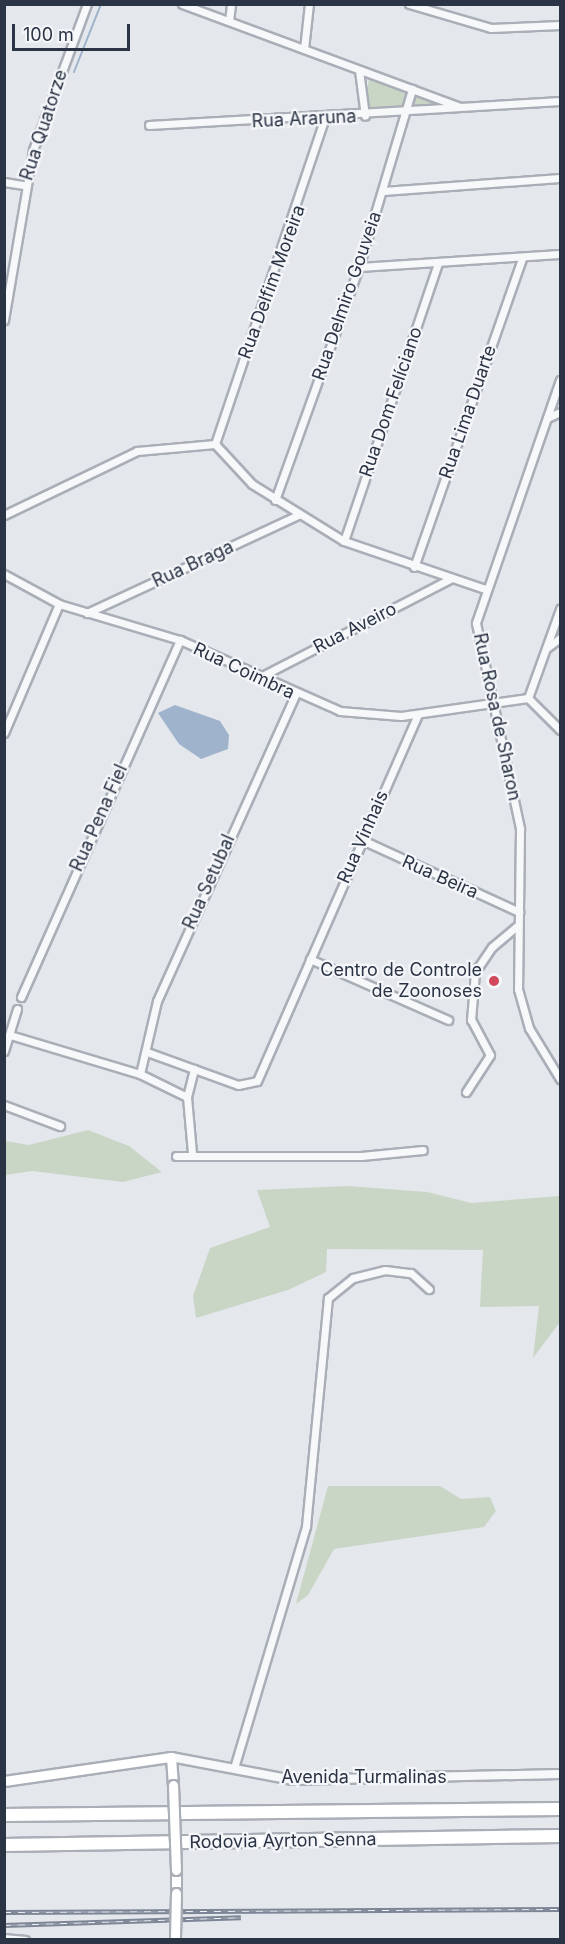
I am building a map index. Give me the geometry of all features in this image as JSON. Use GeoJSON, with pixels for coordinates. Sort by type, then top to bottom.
{"type":"FeatureCollection","features":[{"type":"Feature","properties":{"kind":"highway","name":"Rodovia Ayrton Senna"},"geometry":{"type":"LineString","coordinates":[[4,1815],[561,1809]]}},
{"type":"Feature","properties":{"kind":"highway","name":"Rodovia Ayrton Senna"},"geometry":{"type":"LineString","coordinates":[[4,1845],[561,1836]]}},
{"type":"Feature","properties":{"kind":"main road"},"geometry":{"type":"LineString","coordinates":[[4,1781],[171,1757],[176,1870],[175,1938]]}},
{"type":"Feature","properties":{"kind":"street","name":"Rua Quatorze"},"geometry":{"type":"LineString","coordinates":[[4,320],[24,185],[87,4]]}},
{"type":"Feature","properties":{"kind":"street"},"geometry":{"type":"LineString","coordinates":[[182,4],[460,107]]}},
{"type":"Feature","properties":{"kind":"street"},"geometry":{"type":"LineString","coordinates":[[229,21],[231,4]]}},
{"type":"Feature","properties":{"kind":"street"},"geometry":{"type":"LineString","coordinates":[[304,49],[309,4]]}},
{"type":"Feature","properties":{"kind":"street"},"geometry":{"type":"LineString","coordinates":[[409,4],[491,28],[561,25]]}},
{"type":"Feature","properties":{"kind":"street"},"geometry":{"type":"LineString","coordinates":[[359,70],[365,116]]}},
{"type":"Feature","properties":{"kind":"street","name":"Rua Delmiro Gouveia"},"geometry":{"type":"LineString","coordinates":[[275,500],[359,267],[412,89]]}},
{"type":"Feature","properties":{"kind":"street","name":"Rua Araruna"},"geometry":{"type":"LineString","coordinates":[[149,125],[405,114],[460,107],[561,101]]}},
{"type":"Feature","properties":{"kind":"street","name":"Rua Delfim Moreira"},"geometry":{"type":"LineString","coordinates":[[215,444],[325,118]]}},
{"type":"Feature","properties":{"kind":"street"},"geometry":{"type":"LineString","coordinates":[[383,191],[561,178]]}},
{"type":"Feature","properties":{"kind":"street"},"geometry":{"type":"LineString","coordinates":[[4,182],[24,185]]}},
{"type":"Feature","properties":{"kind":"street"},"geometry":{"type":"LineString","coordinates":[[359,267],[438,264],[561,254]]}},
{"type":"Feature","properties":{"kind":"street","name":"Rua Lima Duarte"},"geometry":{"type":"LineString","coordinates":[[414,567],[522,258]]}},
{"type":"Feature","properties":{"kind":"street","name":"Rua Dom Felíciano"},"geometry":{"type":"LineString","coordinates":[[344,541],[438,264]]}},
{"type":"Feature","properties":{"kind":"street","name":"Rua Rosa de Sharon"},"geometry":{"type":"LineString","coordinates":[[561,380],[485,589],[476,623],[519,816],[518,926],[522,1006],[561,1079]]}},
{"type":"Feature","properties":{"kind":"street"},"geometry":{"type":"LineString","coordinates":[[547,418],[561,412]]}},
{"type":"Feature","properties":{"kind":"street"},"geometry":{"type":"LineString","coordinates":[[4,515],[137,451],[215,444],[246,479],[298,515],[344,541],[414,567],[485,589]]}},
{"type":"Feature","properties":{"kind":"street","name":"Rua Braga"},"geometry":{"type":"LineString","coordinates":[[87,614],[298,515]]}},
{"type":"Feature","properties":{"kind":"street","name":"Rua Coimbra"},"geometry":{"type":"LineString","coordinates":[[4,574],[59,604],[180,640],[295,695],[340,711],[418,715],[528,698]]}},
{"type":"Feature","properties":{"kind":"street","name":"Rua Aveiro"},"geometry":{"type":"LineString","coordinates":[[260,678],[450,579]]}},
{"type":"Feature","properties":{"kind":"street"},"geometry":{"type":"LineString","coordinates":[[4,733],[59,604]]}},
{"type":"Feature","properties":{"kind":"street"},"geometry":{"type":"LineString","coordinates":[[561,609],[559,622],[528,698],[561,730]]}},
{"type":"Feature","properties":{"kind":"street"},"geometry":{"type":"LineString","coordinates":[[547,648],[561,638]]}},
{"type":"Feature","properties":{"kind":"street","name":"Rua Pena Fiel"},"geometry":{"type":"LineString","coordinates":[[21,997],[180,640]]}},
{"type":"Feature","properties":{"kind":"street","name":"Rua Setubal"},"geometry":{"type":"LineString","coordinates":[[140,1074],[147,1052],[157,1001],[295,695]]}},
{"type":"Feature","properties":{"kind":"street","name":"Rua Vinhais"},"geometry":{"type":"LineString","coordinates":[[194,1070],[247,1086],[262,1072],[418,715]]}},
{"type":"Feature","properties":{"kind":"street","name":"Rua Beira"},"geometry":{"type":"LineString","coordinates":[[362,840],[519,912]]}},
{"type":"Feature","properties":{"kind":"street"},"geometry":{"type":"LineString","coordinates":[[466,1092],[490,1055],[471,1020],[475,972],[492,947],[518,926]]}},
{"type":"Feature","properties":{"kind":"street"},"geometry":{"type":"LineString","coordinates":[[310,959],[448,1020]]}},
{"type":"Feature","properties":{"kind":"street"},"geometry":{"type":"LineString","coordinates":[[4,1051],[16,1010]]}},
{"type":"Feature","properties":{"kind":"street"},"geometry":{"type":"LineString","coordinates":[[10,1035],[140,1074],[187,1097]]}},
{"type":"Feature","properties":{"kind":"street"},"geometry":{"type":"LineString","coordinates":[[147,1052],[194,1070],[187,1097],[192,1154]]}},
{"type":"Feature","properties":{"kind":"street"},"geometry":{"type":"LineString","coordinates":[[4,1105],[60,1126]]}},
{"type":"Feature","properties":{"kind":"street"},"geometry":{"type":"LineString","coordinates":[[176,1156],[192,1154],[361,1156],[423,1150]]}},
{"type":"Feature","properties":{"kind":"street"},"geometry":{"type":"LineString","coordinates":[[234,1768],[306,1526],[328,1298],[353,1278],[376,1271],[411,1273],[429,1288]]}},
{"type":"Feature","properties":{"kind":"street","name":"Avenida Turmalinas"},"geometry":{"type":"LineString","coordinates":[[171,1757],[312,1781],[561,1774]]}},
{"type":"Feature","properties":{"kind":"street"},"geometry":{"type":"LineString","coordinates":[[4,1938],[25,1940]]}},
{"type":"Feature","properties":{"kind":"green space"},"geometry":{"type":"Polygon","coordinates":[[[369,80],[443,103],[364,108],[369,80]]]}},
{"type":"Feature","properties":{"kind":"green space"},"geometry":{"type":"Polygon","coordinates":[[[88,1130],[129,1146],[162,1172],[123,1182],[32,1171],[5,1175],[5,1141],[29,1145],[88,1130]]]}},
{"type":"Feature","properties":{"kind":"green space"},"geometry":{"type":"Polygon","coordinates":[[[348,1186],[427,1192],[471,1203],[560,1196],[560,1322],[533,1358],[539,1306],[480,1307],[483,1250],[327,1249],[326,1272],[288,1290],[196,1318],[193,1296],[210,1248],[270,1227],[257,1190],[348,1186]]]}},
{"type":"Feature","properties":{"kind":"green space"},"geometry":{"type":"Polygon","coordinates":[[[328,1486],[440,1486],[461,1499],[490,1497],[496,1511],[484,1527],[334,1549],[308,1595],[296,1604],[328,1486]]]}},
{"type":"Feature","properties":{"kind":"water"},"geometry":{"type":"Polygon","coordinates":[[[175,705],[220,721],[229,735],[228,749],[201,759],[179,744],[158,713],[175,705]]]}},
{"type":"Feature","properties":{"kind":"waterway"},"geometry":{"type":"LineString","coordinates":[[74,72],[101,4]]}},
{"type":"Feature","properties":{"kind":"railway"},"geometry":{"type":"LineString","coordinates":[[4,1912],[560,1909]]}},
{"type":"Feature","properties":{"kind":"railway"},"geometry":{"type":"LineString","coordinates":[[4,1925],[241,1917]]}},
{"type":"Feature","properties":{"kind":"place","name":"Centro de Controle de Zoonoses"},"geometry":{"type":"Point","coordinates":[494,981]}}]}
